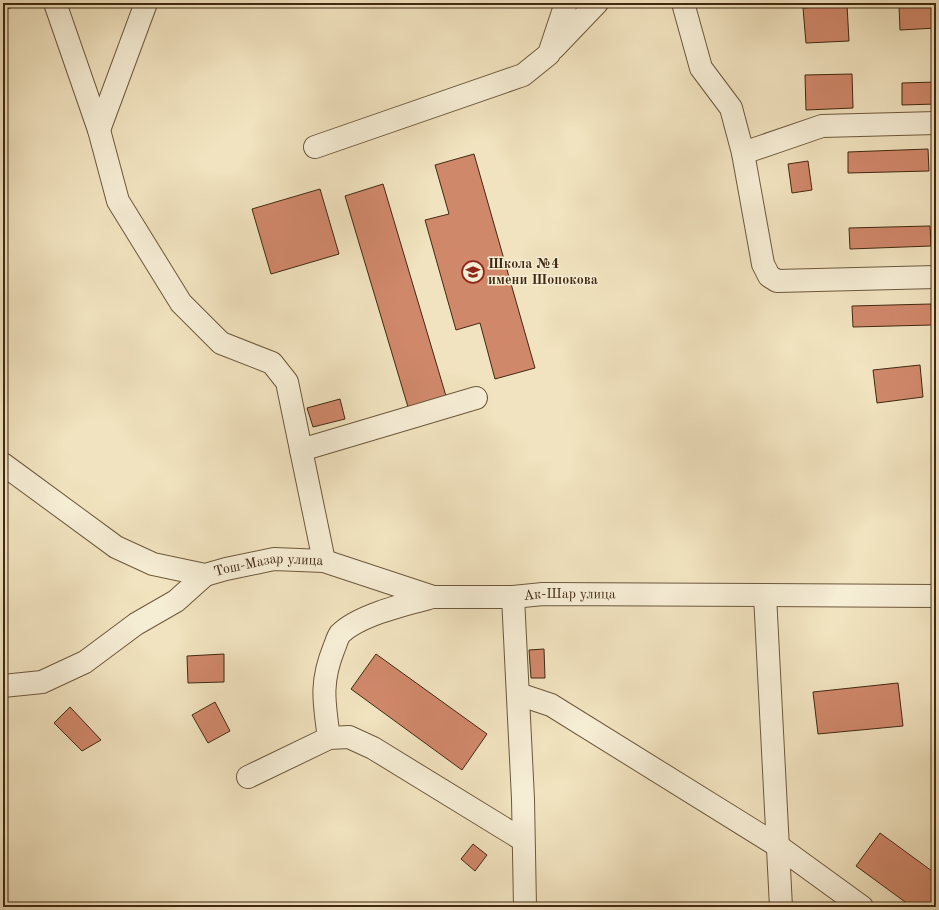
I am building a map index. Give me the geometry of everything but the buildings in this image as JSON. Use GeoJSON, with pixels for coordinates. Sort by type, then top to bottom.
{"type":"FeatureCollection","features":[{"type":"Feature","properties":{"kind":"street"},"geometry":{"type":"LineString","coordinates":[[54,3],[99,130],[118,201],[181,303],[221,343],[272,363],[286,382],[324,561]]}},
{"type":"Feature","properties":{"kind":"street"},"geometry":{"type":"LineString","coordinates":[[99,130],[146,3]]}},
{"type":"Feature","properties":{"kind":"street"},"geometry":{"type":"LineString","coordinates":[[549,54],[566,3]]}},
{"type":"Feature","properties":{"kind":"street"},"geometry":{"type":"LineString","coordinates":[[315,147],[522,75],[549,54],[597,3]]}},
{"type":"Feature","properties":{"kind":"street"},"geometry":{"type":"LineString","coordinates":[[683,3],[701,68],[731,108],[743,153],[763,264],[769,276],[777,281],[936,276]]}},
{"type":"Feature","properties":{"kind":"street"},"geometry":{"type":"LineString","coordinates":[[743,153],[822,126],[936,123]]}},
{"type":"Feature","properties":{"kind":"street"},"geometry":{"type":"LineString","coordinates":[[300,450],[476,398]]}},
{"type":"Feature","properties":{"kind":"street","name":"Тош-Мазар улица"},"geometry":{"type":"LineString","coordinates":[[3,464],[116,547],[153,564],[205,575],[274,559],[324,561],[433,597],[513,596]]}},
{"type":"Feature","properties":{"kind":"street"},"geometry":{"type":"LineString","coordinates":[[3,686],[42,682],[85,662],[136,624],[176,601],[205,575]]}},
{"type":"Feature","properties":{"kind":"street","name":"Ак-Шар улица"},"geometry":{"type":"LineString","coordinates":[[525,907],[518,694],[513,596],[543,594],[936,596]]}},
{"type":"Feature","properties":{"kind":"street"},"geometry":{"type":"LineString","coordinates":[[765,595],[781,907]]}},
{"type":"Feature","properties":{"kind":"street"},"geometry":{"type":"LineString","coordinates":[[329,738],[323,699],[326,668],[339,635],[366,618],[402,605],[433,597]]}},
{"type":"Feature","properties":{"kind":"street"},"geometry":{"type":"LineString","coordinates":[[518,694],[551,705],[778,846],[862,907]]}},
{"type":"Feature","properties":{"kind":"street"},"geometry":{"type":"LineString","coordinates":[[248,777],[329,738],[349,737],[374,748],[523,840]]}},
{"type":"Feature","properties":{"kind":"place","name":"Школа №4 имени Шопокова"},"geometry":{"type":"Point","coordinates":[473,272]}}]}
